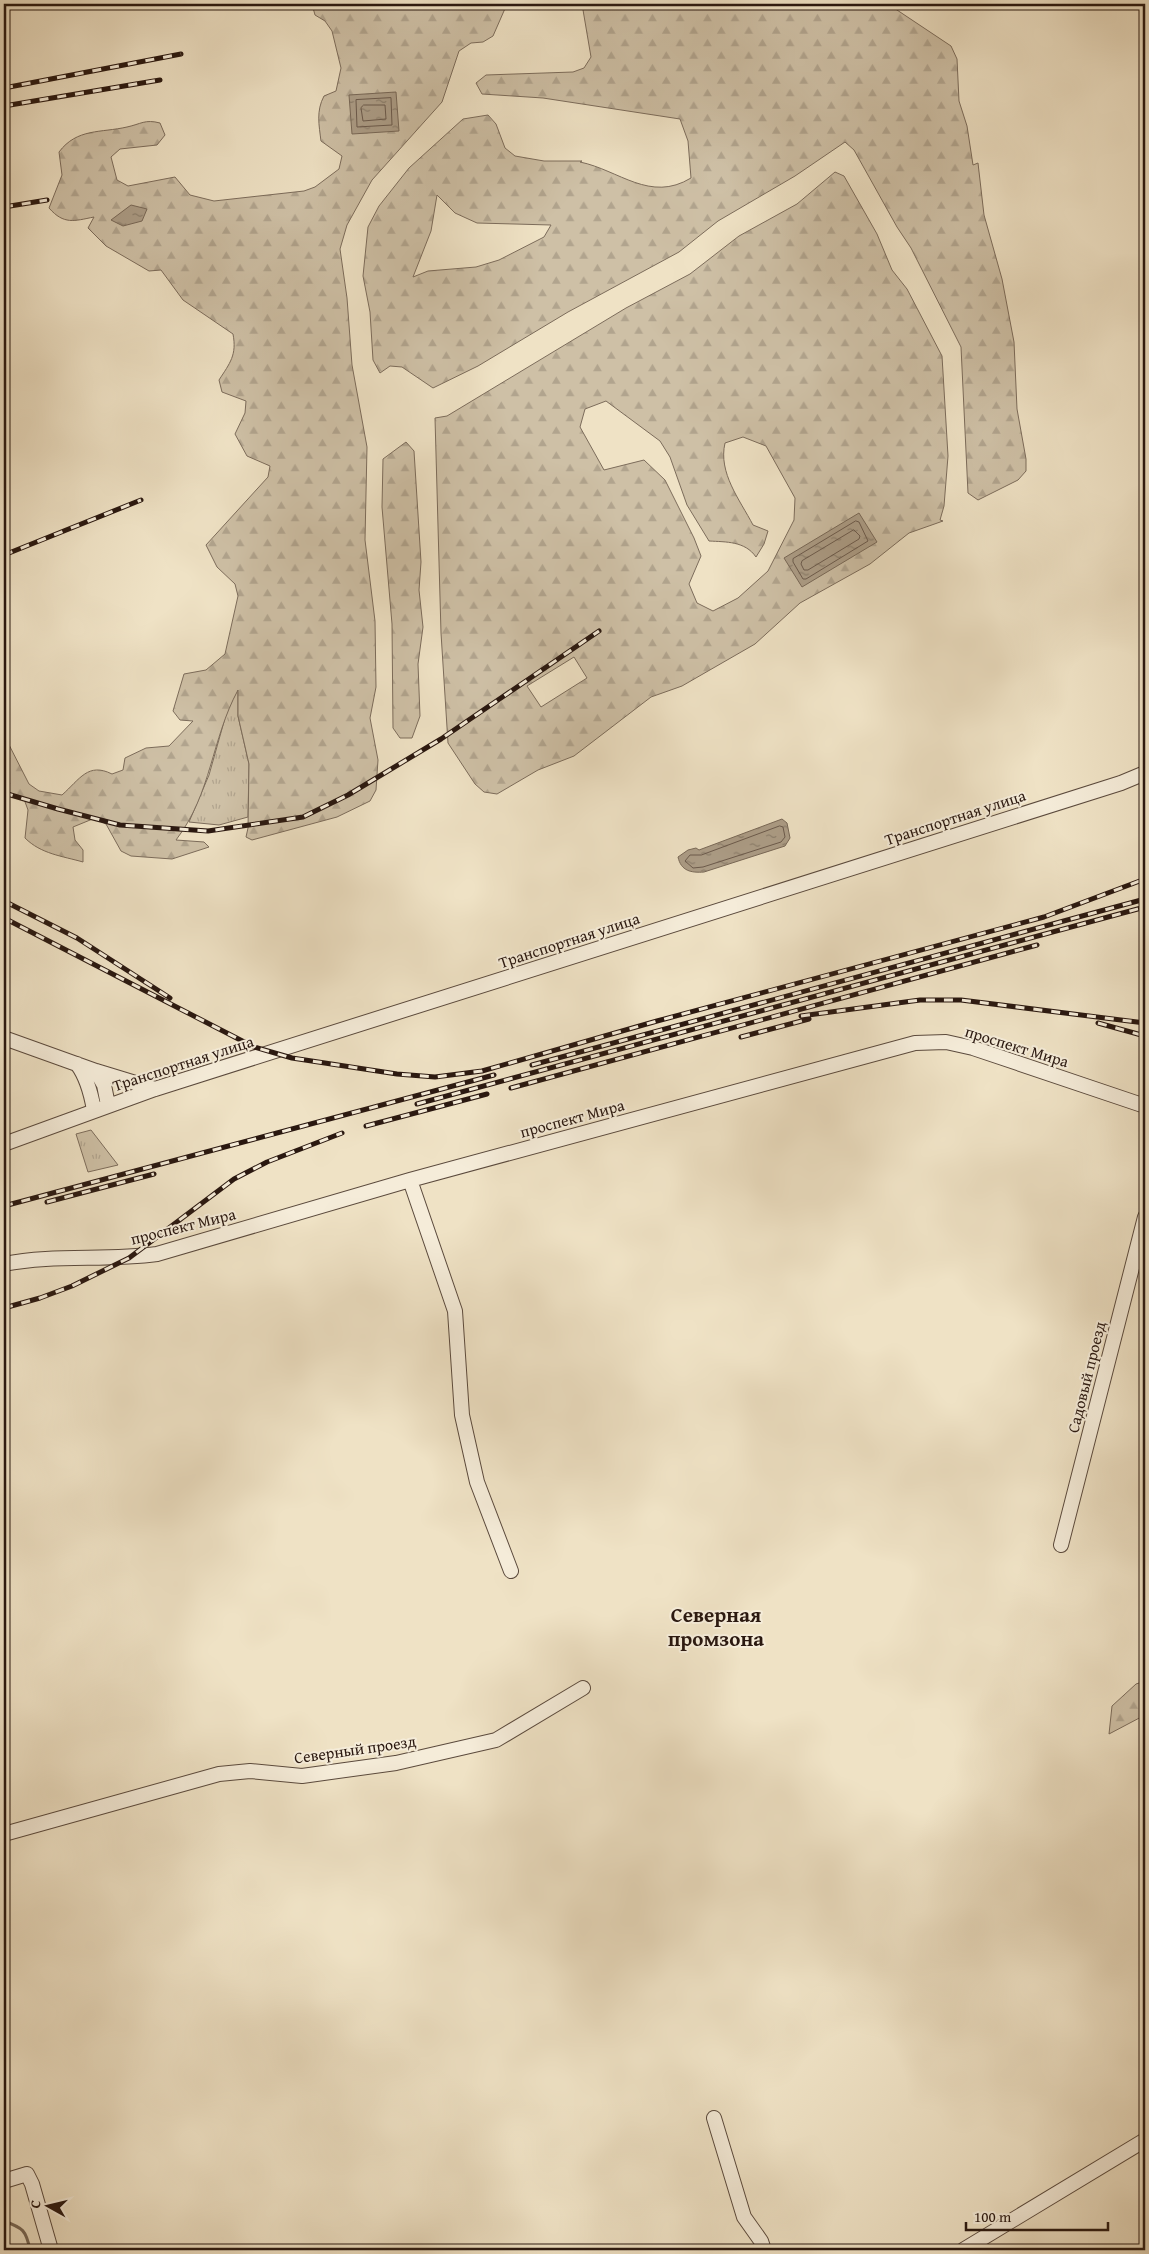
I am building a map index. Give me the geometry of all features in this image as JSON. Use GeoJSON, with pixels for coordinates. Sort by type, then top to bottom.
{"type":"FeatureCollection","features":[{"type":"Feature","properties":{"kind":"street","name":"Транспортная улица"},"geometry":{"type":"LineString","coordinates":[[4,1144],[154,1089],[1101,789],[1145,773]]}},
{"type":"Feature","properties":{"kind":"street"},"geometry":{"type":"LineString","coordinates":[[4,1038],[96,1071],[154,1089]]}},
{"type":"Feature","properties":{"kind":"street","name":"проспект Мира"},"geometry":{"type":"LineString","coordinates":[[4,1264],[37,1259],[129,1258],[157,1254],[410,1180],[915,1044],[946,1042],[973,1048],[1145,1106]]}},
{"type":"Feature","properties":{"kind":"street"},"geometry":{"type":"LineString","coordinates":[[77,1064],[88,1084],[94,1110]]}},
{"type":"Feature","properties":{"kind":"street"},"geometry":{"type":"LineString","coordinates":[[96,1071],[104,1085],[108,1105]]}},
{"type":"Feature","properties":{"kind":"street"},"geometry":{"type":"LineString","coordinates":[[410,1180],[455,1311],[462,1415],[477,1482],[511,1571]]}},
{"type":"Feature","properties":{"kind":"street","name":"Садовый проезд"},"geometry":{"type":"LineString","coordinates":[[1061,1545],[1145,1217]]}},
{"type":"Feature","properties":{"kind":"street","name":"Северный проезд"},"geometry":{"type":"LineString","coordinates":[[4,1834],[219,1774],[250,1771],[302,1776],[396,1763],[496,1740],[583,1688]]}},
{"type":"Feature","properties":{"kind":"street"},"geometry":{"type":"LineString","coordinates":[[714,2118],[744,2217],[761,2241],[764,2250]]}},
{"type":"Feature","properties":{"kind":"street"},"geometry":{"type":"LineString","coordinates":[[964,2250],[1145,2140]]}},
{"type":"Feature","properties":{"kind":"street"},"geometry":{"type":"LineString","coordinates":[[4,2181],[29,2177]]}},
{"type":"Feature","properties":{"kind":"street"},"geometry":{"type":"LineString","coordinates":[[4,2187],[29,2177]]}},
{"type":"Feature","properties":{"kind":"street"},"geometry":{"type":"LineString","coordinates":[[29,2177],[51,2250]]}},
{"type":"Feature","properties":{"kind":"green space"},"geometry":{"type":"Polygon","coordinates":[[[312,4],[507,4],[493,36],[483,42],[471,43],[459,51],[442,102],[372,180],[347,225],[340,249],[347,298],[352,365],[367,447],[365,540],[375,621],[376,687],[370,718],[378,760],[376,790],[370,801],[337,817],[252,840],[246,837],[248,828],[249,764],[238,716],[238,690],[222,728],[197,804],[176,840],[204,842],[209,847],[172,859],[131,856],[121,851],[106,824],[95,818],[73,827],[75,840],[83,850],[83,862],[52,854],[38,848],[25,838],[28,810],[24,799],[4,790],[4,735],[29,784],[39,791],[62,795],[79,778],[90,771],[97,770],[112,774],[123,770],[125,758],[146,748],[169,746],[193,721],[180,720],[173,711],[184,674],[206,670],[225,654],[238,596],[235,584],[217,567],[206,545],[268,477],[270,466],[247,456],[235,434],[245,413],[246,401],[222,392],[219,380],[229,364],[233,353],[233,334],[183,300],[161,270],[149,271],[106,246],[88,228],[94,217],[75,220],[65,219],[49,208],[62,175],[59,152],[66,144],[82,135],[155,122],[160,123],[165,135],[157,145],[120,149],[111,157],[117,180],[128,186],[175,177],[190,195],[214,201],[304,191],[315,187],[339,169],[342,156],[321,141],[319,118],[321,102],[324,96],[336,91],[341,68],[332,31],[325,21],[315,15],[312,4]]]}},
{"type":"Feature","properties":{"kind":"green space"},"geometry":{"type":"Polygon","coordinates":[[[582,4],[888,4],[951,46],[957,59],[959,101],[967,126],[973,165],[978,163],[984,215],[1002,279],[1014,342],[1017,409],[1026,459],[1026,471],[1018,480],[978,500],[968,493],[961,347],[911,248],[897,227],[854,150],[845,142],[795,176],[718,221],[679,252],[568,312],[478,366],[433,388],[402,367],[390,366],[380,373],[373,360],[370,312],[363,276],[368,227],[379,206],[409,168],[463,119],[488,115],[496,124],[505,148],[515,156],[544,161],[582,161],[580,162],[648,186],[676,185],[691,178],[688,141],[680,119],[543,98],[482,94],[476,83],[486,75],[573,72],[584,68],[591,57],[582,4]],[[437,195],[431,231],[413,277],[428,271],[476,267],[499,260],[544,237],[551,225],[477,223],[455,213],[437,195]]]}},
{"type":"Feature","properties":{"kind":"green space"},"geometry":{"type":"Polygon","coordinates":[[[835,172],[844,176],[877,234],[892,270],[907,289],[942,356],[948,456],[944,506],[940,520],[943,521],[909,533],[870,564],[800,603],[755,644],[682,686],[651,697],[574,756],[538,770],[497,794],[484,792],[475,784],[448,743],[441,633],[435,418],[447,416],[626,308],[690,274],[739,236],[797,204],[835,172]],[[606,401],[585,409],[580,427],[604,470],[644,460],[665,480],[701,556],[689,584],[697,603],[713,611],[738,598],[768,571],[794,520],[795,498],[766,446],[743,437],[725,443],[724,454],[727,476],[753,525],[768,531],[764,544],[756,557],[741,545],[709,541],[687,505],[670,457],[660,441],[606,401]],[[574,657],[527,686],[541,707],[587,678],[574,657]]]}},
{"type":"Feature","properties":{"kind":"green space"},"geometry":{"type":"Polygon","coordinates":[[[406,442],[414,451],[421,562],[419,590],[423,627],[418,664],[420,716],[412,738],[400,738],[393,728],[392,624],[382,507],[383,459],[406,442]]]}},
{"type":"Feature","properties":{"kind":"green space"},"geometry":{"type":"Polygon","coordinates":[[[238,689],[238,716],[249,764],[248,817],[219,825],[189,822],[209,775],[227,711],[238,689]]]}},
{"type":"Feature","properties":{"kind":"green space"},"geometry":{"type":"Polygon","coordinates":[[[91,1130],[118,1165],[88,1172],[76,1134],[91,1130]]]}},
{"type":"Feature","properties":{"kind":"green space"},"geometry":{"type":"Polygon","coordinates":[[[1145,1681],[1145,1715],[1109,1734],[1112,1706],[1136,1684],[1145,1681]]]}},
{"type":"Feature","properties":{"kind":"water"},"geometry":{"type":"Polygon","coordinates":[[[396,92],[399,131],[352,134],[349,95],[396,92]]]}},
{"type":"Feature","properties":{"kind":"water"},"geometry":{"type":"Polygon","coordinates":[[[131,205],[147,209],[142,221],[123,226],[111,220],[131,205]]]}},
{"type":"Feature","properties":{"kind":"water"},"geometry":{"type":"Polygon","coordinates":[[[859,513],[877,542],[802,587],[784,558],[859,513]]]}},
{"type":"Feature","properties":{"kind":"water"},"geometry":{"type":"Polygon","coordinates":[[[782,819],[787,823],[790,838],[785,846],[704,872],[687,870],[679,862],[678,857],[688,850],[696,848],[699,850],[782,819]]]}},
{"type":"Feature","properties":{"kind":"waterway"},"geometry":{"type":"LineString","coordinates":[[4,2221],[23,2231],[30,2250]]}},
{"type":"Feature","properties":{"kind":"railway"},"geometry":{"type":"LineString","coordinates":[[4,88],[181,54]]}},
{"type":"Feature","properties":{"kind":"railway"},"geometry":{"type":"LineString","coordinates":[[4,106],[160,80]]}},
{"type":"Feature","properties":{"kind":"railway"},"geometry":{"type":"LineString","coordinates":[[4,207],[47,200]]}},
{"type":"Feature","properties":{"kind":"railway"},"geometry":{"type":"LineString","coordinates":[[4,555],[141,500]]}},
{"type":"Feature","properties":{"kind":"railway"},"geometry":{"type":"LineString","coordinates":[[4,793],[120,825],[208,831],[303,817],[348,795],[441,739],[599,631]]}},
{"type":"Feature","properties":{"kind":"railway"},"geometry":{"type":"LineString","coordinates":[[4,918],[254,1047],[292,1058],[397,1074],[435,1077],[482,1071],[657,1021],[1044,917],[1145,879]]}},
{"type":"Feature","properties":{"kind":"railway"},"geometry":{"type":"LineString","coordinates":[[532,1065],[1145,899]]}},
{"type":"Feature","properties":{"kind":"railway"},"geometry":{"type":"LineString","coordinates":[[4,901],[77,938],[170,998]]}},
{"type":"Feature","properties":{"kind":"railway"},"geometry":{"type":"LineString","coordinates":[[417,1104],[1145,907]]}},
{"type":"Feature","properties":{"kind":"railway"},"geometry":{"type":"LineString","coordinates":[[511,1088],[1037,945]]}},
{"type":"Feature","properties":{"kind":"railway"},"geometry":{"type":"LineString","coordinates":[[801,1016],[920,1000],[961,1000],[1145,1023]]}},
{"type":"Feature","properties":{"kind":"railway"},"geometry":{"type":"LineString","coordinates":[[741,1037],[809,1019]]}},
{"type":"Feature","properties":{"kind":"railway"},"geometry":{"type":"LineString","coordinates":[[1098,1023],[1145,1036]]}},
{"type":"Feature","properties":{"kind":"railway"},"geometry":{"type":"LineString","coordinates":[[4,1206],[494,1075]]}},
{"type":"Feature","properties":{"kind":"railway"},"geometry":{"type":"LineString","coordinates":[[366,1126],[487,1094]]}},
{"type":"Feature","properties":{"kind":"railway"},"geometry":{"type":"LineString","coordinates":[[4,1308],[40,1298],[72,1286],[129,1258],[234,1179],[267,1162],[342,1133]]}},
{"type":"Feature","properties":{"kind":"railway"},"geometry":{"type":"LineString","coordinates":[[47,1202],[154,1174]]}},
{"type":"Feature","properties":{"kind":"district","name":"Северная промзона"},"geometry":{"type":"Point","coordinates":[716,1627]}}]}
